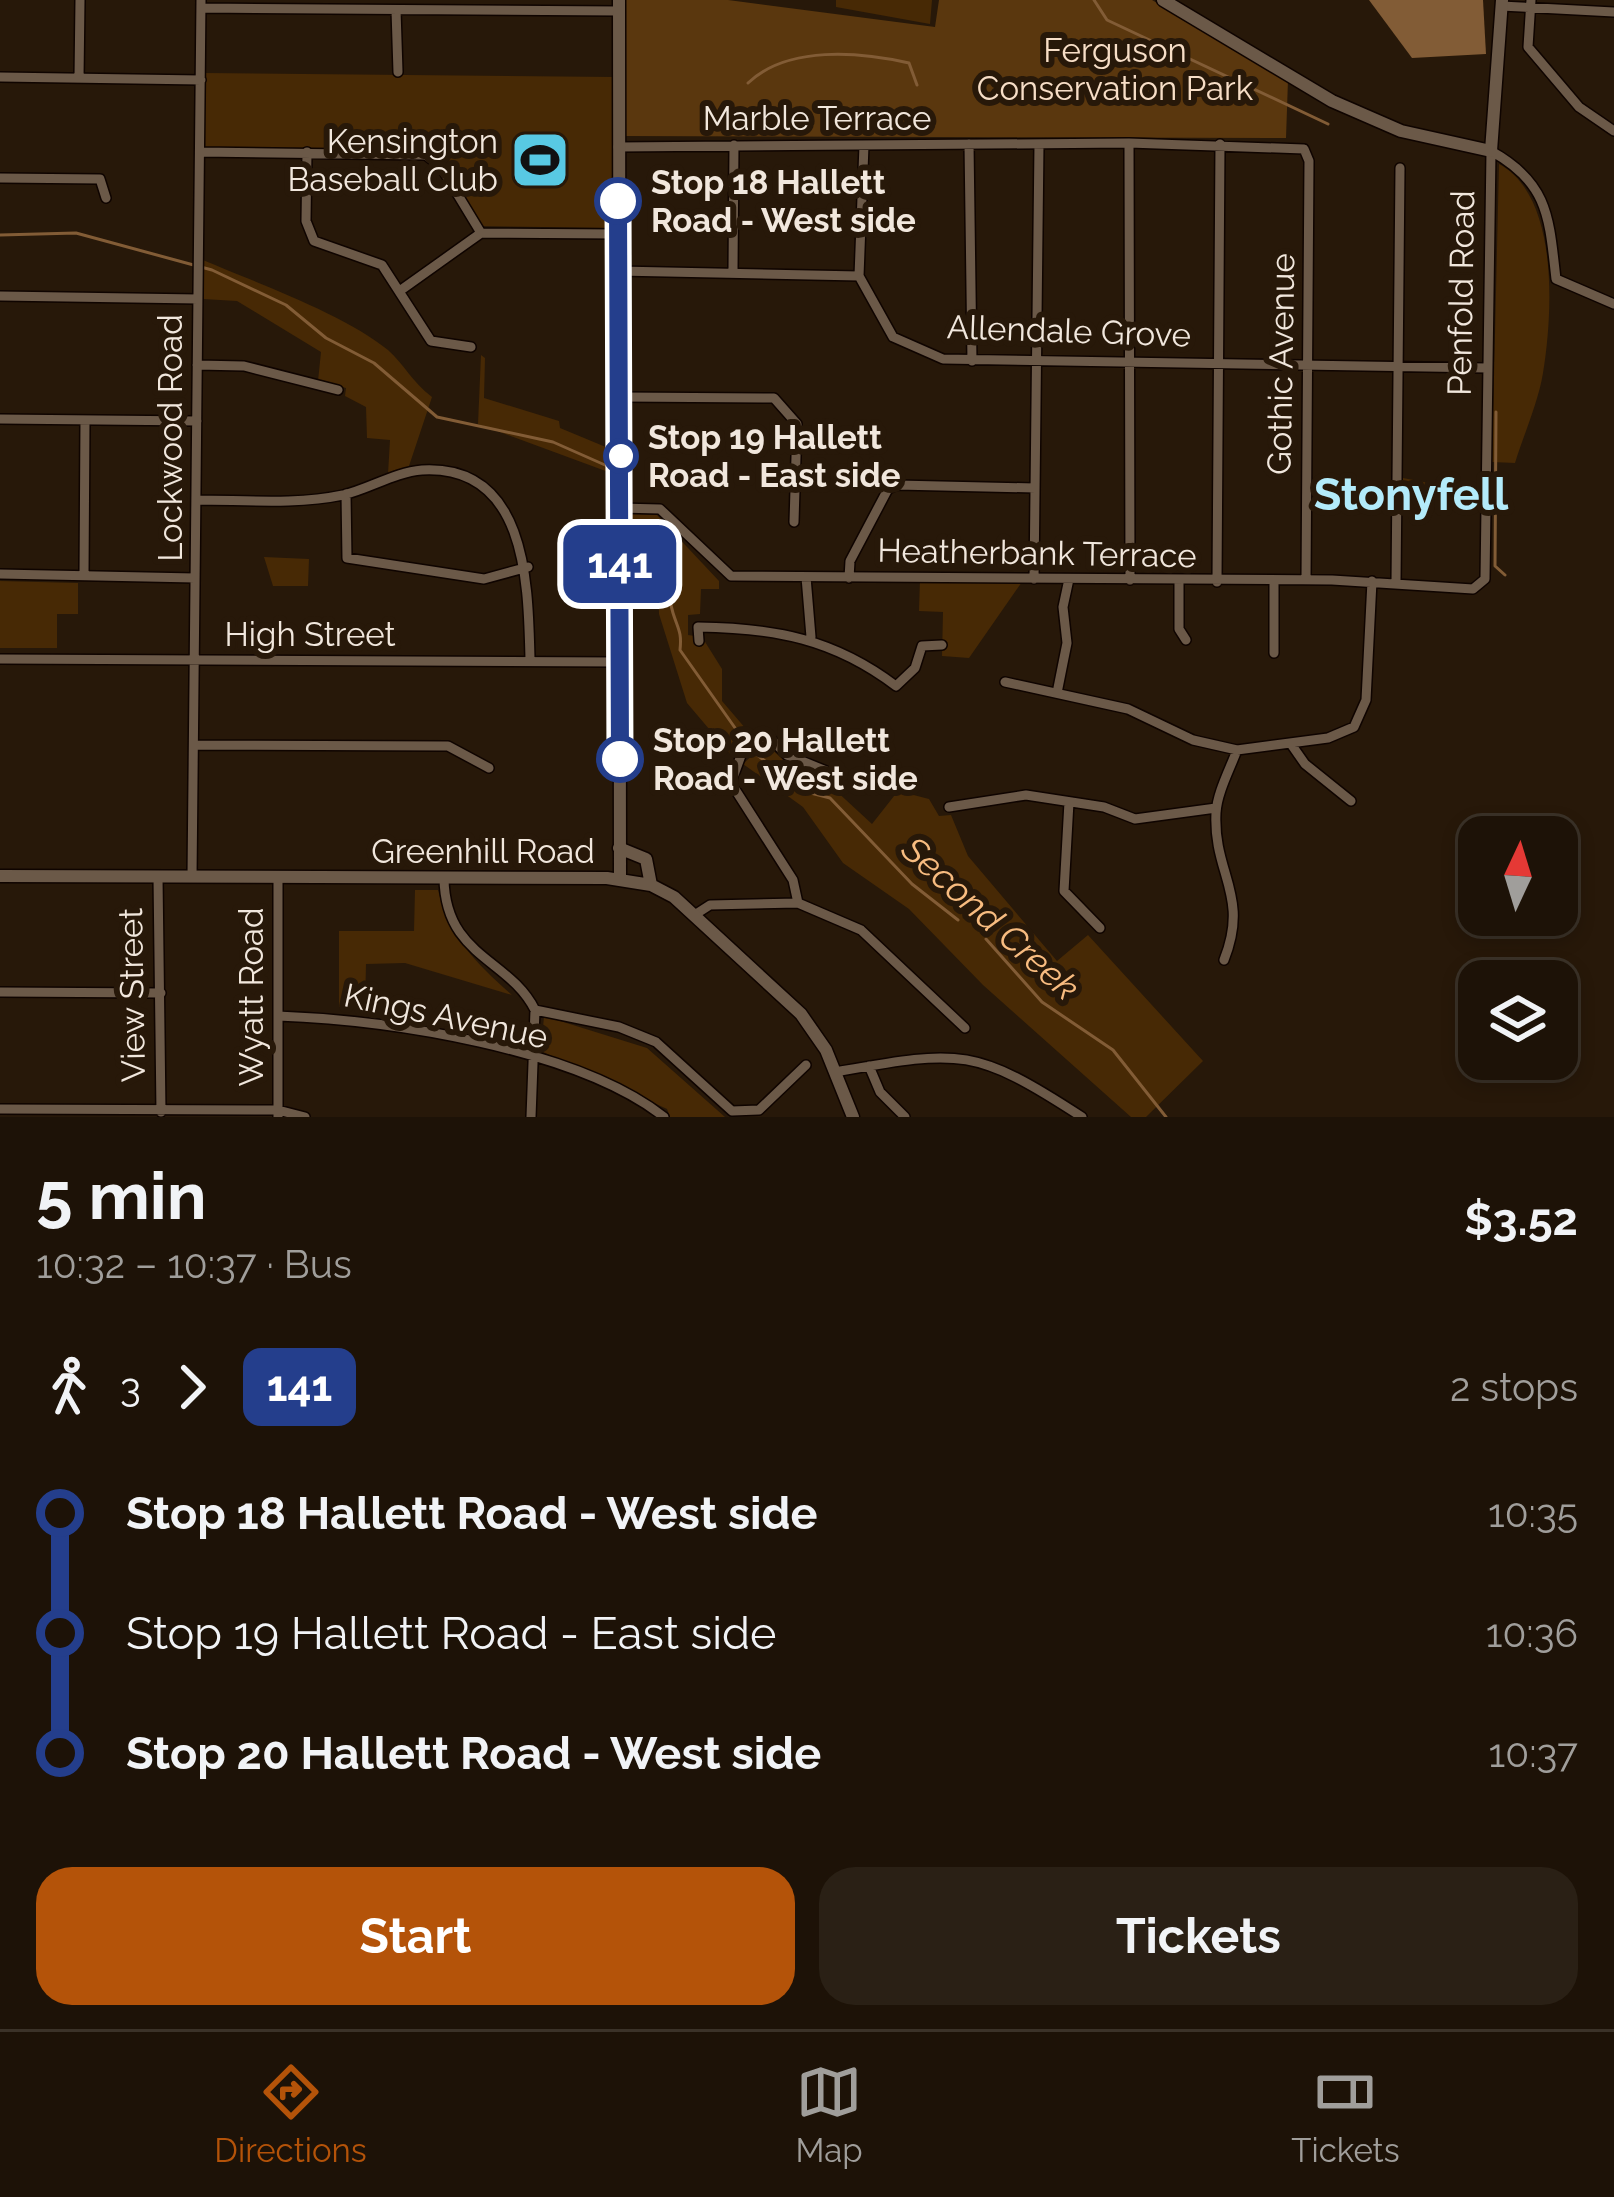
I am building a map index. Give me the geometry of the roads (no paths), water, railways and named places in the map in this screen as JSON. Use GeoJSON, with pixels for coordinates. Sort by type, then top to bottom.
{"type":"FeatureCollection","features":[{"type":"Feature","properties":{"kind":"main road"},"geometry":{"type":"LineString","coordinates":[[1163,0],[1332,100],[1401,131],[1491,151]]}},
{"type":"Feature","properties":{"kind":"main road","name":"Penfold Road"},"geometry":{"type":"LineString","coordinates":[[1491,151],[1502,3]]}},
{"type":"Feature","properties":{"kind":"main road"},"geometry":{"type":"LineString","coordinates":[[619,6],[620,879]]}},
{"type":"Feature","properties":{"kind":"main road"},"geometry":{"type":"LineString","coordinates":[[620,848],[646,859],[651,885]]}},
{"type":"Feature","properties":{"kind":"main road","name":"Greenhill Road"},"geometry":{"type":"LineString","coordinates":[[0,876],[620,879],[651,885],[696,914],[814,1029],[853,1117]]}},
{"type":"Feature","properties":{"kind":"street"},"geometry":{"type":"LineString","coordinates":[[79,77],[80,0]]}},
{"type":"Feature","properties":{"kind":"street"},"geometry":{"type":"LineString","coordinates":[[1502,3],[1614,12]]}},
{"type":"Feature","properties":{"kind":"street"},"geometry":{"type":"LineString","coordinates":[[1530,3],[1528,47],[1579,107],[1614,131]]}},
{"type":"Feature","properties":{"kind":"street"},"geometry":{"type":"LineString","coordinates":[[201,4],[396,10],[410,5],[619,6]]}},
{"type":"Feature","properties":{"kind":"street","name":"Lockwood Road"},"geometry":{"type":"LineString","coordinates":[[192,877],[201,4]]}},
{"type":"Feature","properties":{"kind":"street"},"geometry":{"type":"LineString","coordinates":[[396,10],[398,72]]}},
{"type":"Feature","properties":{"kind":"street"},"geometry":{"type":"LineString","coordinates":[[0,77],[200,80]]}},
{"type":"Feature","properties":{"kind":"street"},"geometry":{"type":"LineString","coordinates":[[1130,143],[1130,580]]}},
{"type":"Feature","properties":{"kind":"street","name":"Marble Terrace"},"geometry":{"type":"LineString","coordinates":[[618,147],[1130,143],[1304,149]]}},
{"type":"Feature","properties":{"kind":"street"},"geometry":{"type":"LineString","coordinates":[[969,144],[973,362]]}},
{"type":"Feature","properties":{"kind":"street"},"geometry":{"type":"LineString","coordinates":[[1034,579],[1039,144]]}},
{"type":"Feature","properties":{"kind":"street"},"geometry":{"type":"LineString","coordinates":[[1217,582],[1220,144]]}},
{"type":"Feature","properties":{"kind":"street"},"geometry":{"type":"LineString","coordinates":[[619,271],[859,276],[864,145]]}},
{"type":"Feature","properties":{"kind":"street"},"geometry":{"type":"LineString","coordinates":[[733,271],[734,146]]}},
{"type":"Feature","properties":{"kind":"street","name":"Gothic Avenue"},"geometry":{"type":"LineString","coordinates":[[1304,149],[1310,161],[1306,580]]}},
{"type":"Feature","properties":{"kind":"street"},"geometry":{"type":"LineString","coordinates":[[1491,151],[1520,167],[1546,202],[1556,279],[1614,304]]}},
{"type":"Feature","properties":{"kind":"street","name":"Penfold Road"},"geometry":{"type":"LineString","coordinates":[[1480,586],[1485,579],[1491,151]]}},
{"type":"Feature","properties":{"kind":"street"},"geometry":{"type":"LineString","coordinates":[[200,152],[426,155],[436,160],[481,233]]}},
{"type":"Feature","properties":{"kind":"street"},"geometry":{"type":"LineString","coordinates":[[307,152],[306,221],[314,241],[382,265],[431,340],[471,347]]}},
{"type":"Feature","properties":{"kind":"street"},"geometry":{"type":"LineString","coordinates":[[1396,583],[1400,168]]}},
{"type":"Feature","properties":{"kind":"street"},"geometry":{"type":"LineString","coordinates":[[0,178],[100,179],[106,198]]}},
{"type":"Feature","properties":{"kind":"street"},"geometry":{"type":"LineString","coordinates":[[401,290],[481,233],[618,234]]}},
{"type":"Feature","properties":{"kind":"street","name":"Allendale Grove"},"geometry":{"type":"LineString","coordinates":[[859,276],[893,337],[943,358],[1487,368]]}},
{"type":"Feature","properties":{"kind":"street"},"geometry":{"type":"LineString","coordinates":[[0,296],[198,299]]}},
{"type":"Feature","properties":{"kind":"street"},"geometry":{"type":"LineString","coordinates":[[197,365],[244,366],[338,390]]}},
{"type":"Feature","properties":{"kind":"street"},"geometry":{"type":"LineString","coordinates":[[621,398],[774,398],[797,424],[794,522]]}},
{"type":"Feature","properties":{"kind":"street"},"geometry":{"type":"LineString","coordinates":[[0,418],[197,421]]}},
{"type":"Feature","properties":{"kind":"street"},"geometry":{"type":"LineString","coordinates":[[84,575],[85,420]]}},
{"type":"Feature","properties":{"kind":"street"},"geometry":{"type":"LineString","coordinates":[[196,500],[346,494],[423,470],[480,485],[501,503],[527,567],[530,659]]}},
{"type":"Feature","properties":{"kind":"street"},"geometry":{"type":"LineString","coordinates":[[849,578],[850,561],[888,489],[1035,488]]}},
{"type":"Feature","properties":{"kind":"street"},"geometry":{"type":"LineString","coordinates":[[346,494],[347,558],[484,579],[527,567]]}},
{"type":"Feature","properties":{"kind":"street","name":"Heatherbank Terrace"},"geometry":{"type":"LineString","coordinates":[[619,508],[660,509],[731,576],[1306,580],[1480,586]]}},
{"type":"Feature","properties":{"kind":"street"},"geometry":{"type":"LineString","coordinates":[[0,574],[196,578]]}},
{"type":"Feature","properties":{"kind":"street"},"geometry":{"type":"LineString","coordinates":[[806,578],[811,637]]}},
{"type":"Feature","properties":{"kind":"street"},"geometry":{"type":"LineString","coordinates":[[1057,693],[1067,643],[1063,607],[1070,579]]}},
{"type":"Feature","properties":{"kind":"street"},"geometry":{"type":"LineString","coordinates":[[1178,581],[1179,629],[1186,640]]}},
{"type":"Feature","properties":{"kind":"street"},"geometry":{"type":"LineString","coordinates":[[1005,682],[1128,709],[1192,740],[1237,750],[1328,738],[1354,727],[1366,700],[1372,581]]}},
{"type":"Feature","properties":{"kind":"street"},"geometry":{"type":"LineString","coordinates":[[1274,583],[1274,652]]}},
{"type":"Feature","properties":{"kind":"street"},"geometry":{"type":"LineString","coordinates":[[699,641],[698,627],[811,637],[859,658],[896,686],[915,668],[922,646],[943,645]]}},
{"type":"Feature","properties":{"kind":"street","name":"High Street"},"geometry":{"type":"LineString","coordinates":[[0,658],[620,662]]}},
{"type":"Feature","properties":{"kind":"street"},"geometry":{"type":"LineString","coordinates":[[798,903],[794,880],[731,783],[749,745],[768,736],[787,755],[836,775]]}},
{"type":"Feature","properties":{"kind":"street"},"geometry":{"type":"LineString","coordinates":[[1291,744],[1305,764],[1351,801]]}},
{"type":"Feature","properties":{"kind":"street"},"geometry":{"type":"LineString","coordinates":[[196,745],[448,746],[489,768]]}},
{"type":"Feature","properties":{"kind":"street"},"geometry":{"type":"LineString","coordinates":[[1225,960],[1238,920],[1217,846],[1216,808],[1237,750]]}},
{"type":"Feature","properties":{"kind":"street"},"geometry":{"type":"LineString","coordinates":[[949,807],[1027,795],[1135,818],[1216,808]]}},
{"type":"Feature","properties":{"kind":"street"},"geometry":{"type":"LineString","coordinates":[[1069,802],[1064,891],[1100,928]]}},
{"type":"Feature","properties":{"kind":"street","name":"View Street"},"geometry":{"type":"LineString","coordinates":[[158,877],[160,1112]]}},
{"type":"Feature","properties":{"kind":"street","name":"Wyatt Road"},"geometry":{"type":"LineString","coordinates":[[278,878],[278,1114]]}},
{"type":"Feature","properties":{"kind":"street"},"geometry":{"type":"LineString","coordinates":[[444,878],[453,921],[480,958],[530,999],[535,1010],[532,1117]]}},
{"type":"Feature","properties":{"kind":"street"},"geometry":{"type":"LineString","coordinates":[[696,914],[710,904],[798,903],[861,930],[965,1028]]}},
{"type":"Feature","properties":{"kind":"street"},"geometry":{"type":"LineString","coordinates":[[0,992],[161,993]]}},
{"type":"Feature","properties":{"kind":"street"},"geometry":{"type":"LineString","coordinates":[[535,1010],[619,1028],[656,1042],[732,1112],[759,1110],[806,1065]]}},
{"type":"Feature","properties":{"kind":"street","name":"Kings Avenue"},"geometry":{"type":"LineString","coordinates":[[278,1016],[360,1019],[532,1056],[664,1116]]}},
{"type":"Feature","properties":{"kind":"street"},"geometry":{"type":"LineString","coordinates":[[835,1072],[971,1056],[1019,1076],[1082,1117]]}},
{"type":"Feature","properties":{"kind":"street"},"geometry":{"type":"LineString","coordinates":[[869,1066],[880,1091],[905,1117]]}},
{"type":"Feature","properties":{"kind":"street"},"geometry":{"type":"LineString","coordinates":[[0,1109],[32,1114],[305,1117]]}},
{"type":"Feature","properties":{"kind":"waterway"},"geometry":{"type":"LineString","coordinates":[[1094,0],[1107,20],[1328,124]]}},
{"type":"Feature","properties":{"kind":"waterway"},"geometry":{"type":"LineString","coordinates":[[748,83],[783,62],[847,54],[909,63],[917,85]]}},
{"type":"Feature","properties":{"kind":"waterway","name":"Second Creek"},"geometry":{"type":"LineString","coordinates":[[0,235],[76,233],[212,270],[286,305],[326,338],[374,363],[437,417],[553,442],[614,469]]}},
{"type":"Feature","properties":{"kind":"waterway"},"geometry":{"type":"LineString","coordinates":[[1496,412],[1495,566],[1505,575]]}},
{"type":"Feature","properties":{"kind":"waterway","name":"Second Creek"},"geometry":{"type":"LineString","coordinates":[[636,529],[664,559],[680,650],[745,742]]}},
{"type":"Feature","properties":{"kind":"waterway","name":"Second Creek"},"geometry":{"type":"LineString","coordinates":[[751,750],[803,791],[830,798],[912,884],[958,920]]}},
{"type":"Feature","properties":{"kind":"waterway","name":"Second Creek"},"geometry":{"type":"LineString","coordinates":[[986,939],[1042,1002],[1113,1050],[1166,1117]]}},
{"type":"Feature","properties":{"kind":"place","name":"Kensington Baseball Club"},"geometry":{"type":"Point","coordinates":[540,160]}},
{"type":"Feature","properties":{"kind":"place","name":"Stop 18 Hallett Road - West side"},"geometry":{"type":"Point","coordinates":[618,201]}},
{"type":"Feature","properties":{"kind":"place","name":"Stop 19 Hallett Road - East side"},"geometry":{"type":"Point","coordinates":[621,456]}},
{"type":"Feature","properties":{"kind":"place","name":"Stop 20 Hallett Road - West side"},"geometry":{"type":"Point","coordinates":[620,759]}},
{"type":"Feature","properties":{"kind":"district","name":"Stonyfell"},"geometry":{"type":"Point","coordinates":[1411,494]}},
{"type":"Feature","properties":{"kind":"park label","name":"Ferguson Conservation Park"},"geometry":{"type":"Point","coordinates":[1115,69]}}]}
